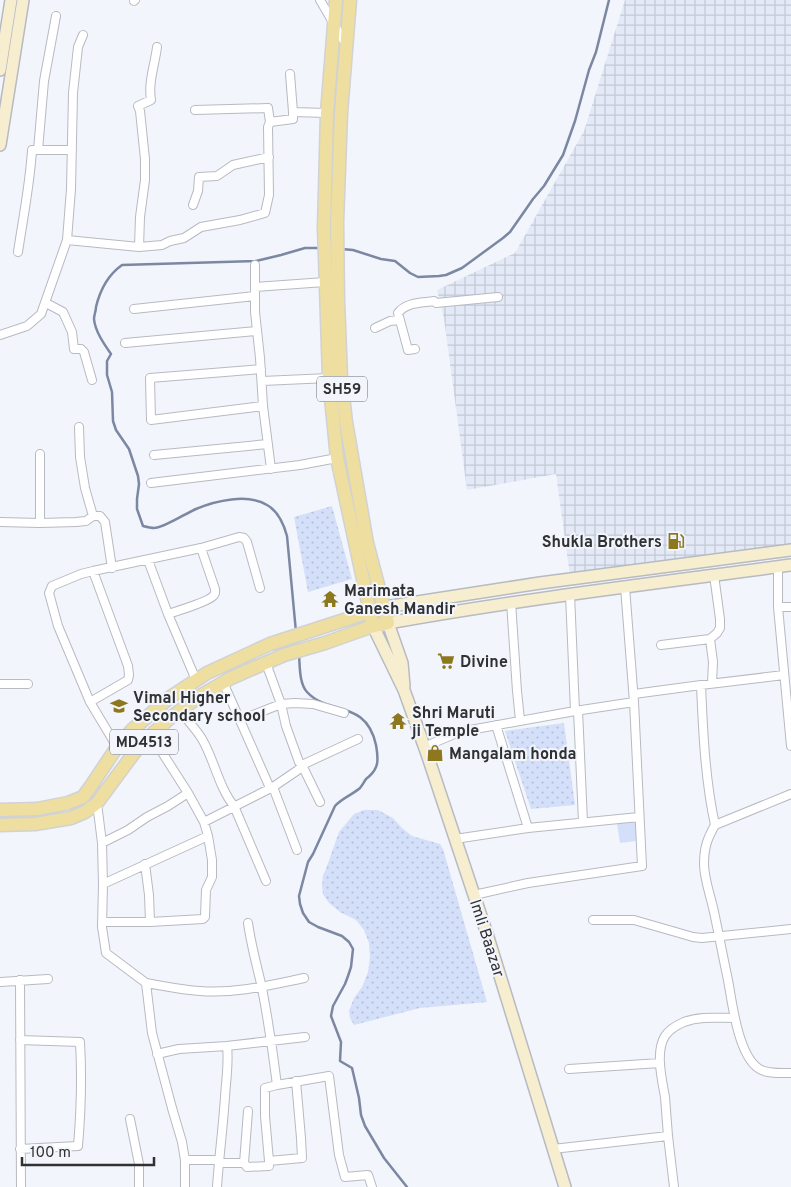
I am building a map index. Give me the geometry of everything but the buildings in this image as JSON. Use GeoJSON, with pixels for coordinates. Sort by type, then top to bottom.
{"type":"FeatureCollection","features":[{"type":"Feature","properties":{"kind":"main road"},"geometry":{"type":"LineString","coordinates":[[0,145],[23,0]]}},
{"type":"Feature","properties":{"kind":"main road","name":"SH59"},"geometry":{"type":"LineString","coordinates":[[336,0],[327,114],[324,228],[331,260],[346,422],[367,543],[388,623]]}},
{"type":"Feature","properties":{"kind":"main road","name":"SH59"},"geometry":{"type":"LineString","coordinates":[[350,0],[341,113],[337,222],[331,260],[325,282],[329,378],[337,458],[373,626]]}},
{"type":"Feature","properties":{"kind":"main road"},"geometry":{"type":"LineString","coordinates":[[0,70],[6,7]]}},
{"type":"Feature","properties":{"kind":"main road"},"geometry":{"type":"LineString","coordinates":[[369,611],[540,582],[791,550]]}},
{"type":"Feature","properties":{"kind":"main road"},"geometry":{"type":"LineString","coordinates":[[404,690],[373,626],[511,602],[791,565]]}},
{"type":"Feature","properties":{"kind":"main road","name":"MD4513"},"geometry":{"type":"LineString","coordinates":[[0,810],[36,809],[68,803],[83,797],[117,747],[132,730],[169,698],[196,680],[270,644],[369,611]]}},
{"type":"Feature","properties":{"kind":"main road"},"geometry":{"type":"LineString","coordinates":[[388,623],[402,663],[404,690]]}},
{"type":"Feature","properties":{"kind":"main road","name":"MD4513"},"geometry":{"type":"LineString","coordinates":[[0,825],[35,824],[71,818],[85,812],[97,803],[140,745],[170,718],[200,696],[231,678],[266,662],[373,626]]}},
{"type":"Feature","properties":{"kind":"main road","name":"Imli Baazar"},"geometry":{"type":"LineString","coordinates":[[404,690],[488,937],[565,1187]]}},
{"type":"Feature","properties":{"kind":"street"},"geometry":{"type":"LineString","coordinates":[[320,0],[346,44]]}},
{"type":"Feature","properties":{"kind":"street"},"geometry":{"type":"LineString","coordinates":[[6,7],[21,13]]}},
{"type":"Feature","properties":{"kind":"street"},"geometry":{"type":"LineString","coordinates":[[38,150],[44,82],[56,16]]}},
{"type":"Feature","properties":{"kind":"street"},"geometry":{"type":"LineString","coordinates":[[0,336],[27,326],[41,314],[67,240],[71,189],[73,93],[78,47],[83,35]]}},
{"type":"Feature","properties":{"kind":"street"},"geometry":{"type":"LineString","coordinates":[[138,246],[145,180],[145,159],[138,106],[151,100],[151,78],[157,47]]}},
{"type":"Feature","properties":{"kind":"street"},"geometry":{"type":"LineString","coordinates":[[270,122],[293,119],[290,74]]}},
{"type":"Feature","properties":{"kind":"street"},"geometry":{"type":"LineString","coordinates":[[67,240],[138,246],[162,245],[170,240],[184,238],[201,227],[265,213],[269,195],[268,127],[270,122],[268,108],[195,110]]}},
{"type":"Feature","properties":{"kind":"street"},"geometry":{"type":"LineString","coordinates":[[293,112],[327,114]]}},
{"type":"Feature","properties":{"kind":"street"},"geometry":{"type":"LineString","coordinates":[[18,252],[30,176],[32,150],[72,150]]}},
{"type":"Feature","properties":{"kind":"street"},"geometry":{"type":"LineString","coordinates":[[193,205],[198,191],[199,177],[217,176],[233,165],[269,157]]}},
{"type":"Feature","properties":{"kind":"street"},"geometry":{"type":"LineString","coordinates":[[255,266],[255,312],[271,469]]}},
{"type":"Feature","properties":{"kind":"street"},"geometry":{"type":"LineString","coordinates":[[255,287],[325,282]]}},
{"type":"Feature","properties":{"kind":"street"},"geometry":{"type":"LineString","coordinates":[[134,309],[255,296]]}},
{"type":"Feature","properties":{"kind":"street"},"geometry":{"type":"LineString","coordinates":[[416,349],[408,350],[399,320],[398,314],[401,309],[412,304],[434,301],[436,303],[498,297]]}},
{"type":"Feature","properties":{"kind":"street"},"geometry":{"type":"LineString","coordinates":[[46,303],[63,312],[72,332],[74,348],[81,349],[84,352],[92,380]]}},
{"type":"Feature","properties":{"kind":"street"},"geometry":{"type":"LineString","coordinates":[[375,328],[390,321],[399,320]]}},
{"type":"Feature","properties":{"kind":"street"},"geometry":{"type":"LineString","coordinates":[[125,343],[257,331]]}},
{"type":"Feature","properties":{"kind":"street"},"geometry":{"type":"LineString","coordinates":[[261,369],[150,378],[151,420],[264,406]]}},
{"type":"Feature","properties":{"kind":"street"},"geometry":{"type":"LineString","coordinates":[[262,381],[329,378]]}},
{"type":"Feature","properties":{"kind":"street"},"geometry":{"type":"LineString","coordinates":[[79,427],[80,457],[85,488],[93,516]]}},
{"type":"Feature","properties":{"kind":"street"},"geometry":{"type":"LineString","coordinates":[[154,455],[268,444]]}},
{"type":"Feature","properties":{"kind":"street"},"geometry":{"type":"LineString","coordinates":[[40,454],[40,523]]}},
{"type":"Feature","properties":{"kind":"street"},"geometry":{"type":"LineString","coordinates":[[151,482],[271,469],[337,458]]}},
{"type":"Feature","properties":{"kind":"street"},"geometry":{"type":"LineString","coordinates":[[0,522],[86,521],[93,516],[100,516],[106,522],[112,568]]}},
{"type":"Feature","properties":{"kind":"street"},"geometry":{"type":"LineString","coordinates":[[117,747],[90,702],[58,626],[49,593],[52,586],[92,571],[201,548],[239,537],[244,538],[247,542],[260,588]]}},
{"type":"Feature","properties":{"kind":"street"},"geometry":{"type":"LineString","coordinates":[[168,614],[213,598],[215,594],[201,548]]}},
{"type":"Feature","properties":{"kind":"street"},"geometry":{"type":"LineString","coordinates":[[148,560],[196,680]]}},
{"type":"Feature","properties":{"kind":"street"},"geometry":{"type":"LineString","coordinates":[[778,567],[778,607],[791,746]]}},
{"type":"Feature","properties":{"kind":"street"},"geometry":{"type":"LineString","coordinates":[[90,702],[128,680],[129,675],[128,666],[92,571]]}},
{"type":"Feature","properties":{"kind":"street"},"geometry":{"type":"LineString","coordinates":[[661,645],[710,639],[717,633],[720,628],[720,619],[714,575]]}},
{"type":"Feature","properties":{"kind":"street"},"geometry":{"type":"LineString","coordinates":[[474,895],[528,883],[642,866],[634,698],[625,587]]}},
{"type":"Feature","properties":{"kind":"street"},"geometry":{"type":"LineString","coordinates":[[570,594],[584,822]]}},
{"type":"Feature","properties":{"kind":"street"},"geometry":{"type":"LineString","coordinates":[[511,602],[520,720]]}},
{"type":"Feature","properties":{"kind":"street"},"geometry":{"type":"LineString","coordinates":[[778,607],[791,607]]}},
{"type":"Feature","properties":{"kind":"street"},"geometry":{"type":"LineString","coordinates":[[710,639],[713,662],[712,683]]}},
{"type":"Feature","properties":{"kind":"street"},"geometry":{"type":"LineString","coordinates":[[266,662],[299,762],[320,802]]}},
{"type":"Feature","properties":{"kind":"street"},"geometry":{"type":"LineString","coordinates":[[424,747],[459,732],[577,711],[712,683],[784,674]]}},
{"type":"Feature","properties":{"kind":"street"},"geometry":{"type":"LineString","coordinates":[[224,682],[272,787],[297,850]]}},
{"type":"Feature","properties":{"kind":"street"},"geometry":{"type":"LineString","coordinates":[[0,684],[28,684]]}},
{"type":"Feature","properties":{"kind":"street"},"geometry":{"type":"LineString","coordinates":[[701,685],[706,760],[711,808],[715,825]]}},
{"type":"Feature","properties":{"kind":"street"},"geometry":{"type":"LineString","coordinates":[[240,720],[281,704],[295,703],[313,704],[344,713]]}},
{"type":"Feature","properties":{"kind":"street"},"geometry":{"type":"LineString","coordinates":[[180,711],[202,739],[229,800],[234,806],[266,881]]}},
{"type":"Feature","properties":{"kind":"street"},"geometry":{"type":"LineString","coordinates":[[496,725],[528,828]]}},
{"type":"Feature","properties":{"kind":"street"},"geometry":{"type":"LineString","coordinates":[[102,922],[150,922],[205,917],[206,890],[212,877],[212,860],[204,822],[151,735]]}},
{"type":"Feature","properties":{"kind":"street"},"geometry":{"type":"LineString","coordinates":[[204,822],[272,787],[298,770],[302,765],[358,739]]}},
{"type":"Feature","properties":{"kind":"street"},"geometry":{"type":"LineString","coordinates":[[102,843],[128,830],[188,794]]}},
{"type":"Feature","properties":{"kind":"street"},"geometry":{"type":"LineString","coordinates":[[791,794],[715,825],[708,836],[704,849],[704,867],[734,1018],[743,1047],[758,1070],[791,1073]]}},
{"type":"Feature","properties":{"kind":"street"},"geometry":{"type":"LineString","coordinates":[[97,803],[102,843],[104,884],[102,922],[106,953],[146,983],[200,991],[228,991],[261,987],[304,978]]}},
{"type":"Feature","properties":{"kind":"street"},"geometry":{"type":"LineString","coordinates":[[455,839],[528,828],[639,817]]}},
{"type":"Feature","properties":{"kind":"street"},"geometry":{"type":"LineString","coordinates":[[104,884],[208,836]]}},
{"type":"Feature","properties":{"kind":"street"},"geometry":{"type":"LineString","coordinates":[[145,864],[150,922]]}},
{"type":"Feature","properties":{"kind":"street"},"geometry":{"type":"LineString","coordinates":[[593,920],[634,920],[702,938],[791,929]]}},
{"type":"Feature","properties":{"kind":"street"},"geometry":{"type":"LineString","coordinates":[[248,923],[272,1041],[277,1085]]}},
{"type":"Feature","properties":{"kind":"street"},"geometry":{"type":"LineString","coordinates":[[0,982],[48,979]]}},
{"type":"Feature","properties":{"kind":"street"},"geometry":{"type":"LineString","coordinates":[[20,980],[21,1187]]}},
{"type":"Feature","properties":{"kind":"street"},"geometry":{"type":"LineString","coordinates":[[146,983],[152,1033],[182,1142],[185,1160],[185,1187]]}},
{"type":"Feature","properties":{"kind":"street"},"geometry":{"type":"LineString","coordinates":[[674,1187],[660,1063],[665,1036],[672,1028],[683,1022],[700,1018],[734,1018]]}},
{"type":"Feature","properties":{"kind":"street"},"geometry":{"type":"LineString","coordinates":[[157,1054],[180,1049],[227,1046],[305,1037]]}},
{"type":"Feature","properties":{"kind":"street"},"geometry":{"type":"LineString","coordinates":[[20,1040],[80,1042],[82,1067],[78,1146],[20,1149]]}},
{"type":"Feature","properties":{"kind":"street"},"geometry":{"type":"LineString","coordinates":[[217,1187],[225,1108],[227,1046]]}},
{"type":"Feature","properties":{"kind":"street"},"geometry":{"type":"LineString","coordinates":[[569,1069],[660,1063]]}},
{"type":"Feature","properties":{"kind":"street"},"geometry":{"type":"LineString","coordinates":[[185,1160],[244,1163],[247,1166],[269,1166],[265,1088],[329,1076],[339,1155],[345,1177],[368,1176],[372,1187]]}},
{"type":"Feature","properties":{"kind":"street"},"geometry":{"type":"LineString","coordinates":[[269,1161],[302,1158],[296,1081]]}},
{"type":"Feature","properties":{"kind":"street"},"geometry":{"type":"LineString","coordinates":[[244,1163],[248,1111]]}},
{"type":"Feature","properties":{"kind":"street"},"geometry":{"type":"LineString","coordinates":[[130,1119],[138,1164],[139,1187]]}},
{"type":"Feature","properties":{"kind":"street"},"geometry":{"type":"LineString","coordinates":[[553,1148],[668,1136]]}},
{"type":"Feature","properties":{"kind":"shaded area"},"geometry":{"type":"Polygon","coordinates":[[[625,0],[791,0],[791,547],[570,576],[556,474],[467,490],[444,319],[437,290],[515,253],[584,131],[625,0]]]}},
{"type":"Feature","properties":{"kind":"shaded area"},"geometry":{"type":"Polygon","coordinates":[[[332,506],[352,579],[308,592],[294,517],[332,506]]]}},
{"type":"Feature","properties":{"kind":"shaded area"},"geometry":{"type":"Polygon","coordinates":[[[564,723],[575,805],[531,809],[505,731],[564,723]]]}},
{"type":"Feature","properties":{"kind":"shaded area"},"geometry":{"type":"Polygon","coordinates":[[[364,810],[378,810],[393,818],[412,836],[440,844],[487,1002],[420,1008],[354,1025],[349,1011],[368,972],[369,943],[364,930],[356,920],[340,912],[329,903],[323,894],[322,886],[323,875],[339,832],[354,814],[364,810]]]}},
{"type":"Feature","properties":{"kind":"shaded area"},"geometry":{"type":"Polygon","coordinates":[[[636,820],[636,841],[620,843],[617,824],[636,820]]]}},
{"type":"Feature","properties":{"kind":"waterway"},"geometry":{"type":"LineString","coordinates":[[341,249],[353,250],[381,259],[395,261],[418,277],[439,276],[462,268],[510,232],[544,186],[563,155],[596,52],[609,0]]}},
{"type":"Feature","properties":{"kind":"waterway"},"geometry":{"type":"LineString","coordinates":[[296,632],[287,536],[280,519],[267,505],[251,499],[232,499],[204,506],[158,527],[143,526],[137,509],[138,476],[129,449],[116,430],[113,421],[112,392],[107,375],[107,361],[111,354],[98,333],[94,318],[102,289],[113,273],[122,265],[256,261],[305,248],[321,248]]}},
{"type":"Feature","properties":{"kind":"waterway"},"geometry":{"type":"LineString","coordinates":[[299,655],[301,679],[307,692],[326,704],[356,714],[371,730],[376,745],[378,759],[375,769],[360,788],[335,806],[308,862],[299,896],[303,913],[309,922],[342,936],[353,949],[351,967],[345,984],[333,1006],[331,1016],[341,1042],[340,1061],[352,1068],[365,1126],[384,1158],[407,1187]]}},
{"type":"Feature","properties":{"kind":"place","name":"Shukla Brothers"},"geometry":{"type":"Point","coordinates":[676,541]}},
{"type":"Feature","properties":{"kind":"place","name":"Marimata Ganesh Mandir"},"geometry":{"type":"Point","coordinates":[330,599]}},
{"type":"Feature","properties":{"kind":"place","name":"Divine"},"geometry":{"type":"Point","coordinates":[446,661]}},
{"type":"Feature","properties":{"kind":"place","name":"Vimal Higher Secondary school"},"geometry":{"type":"Point","coordinates":[119,706]}},
{"type":"Feature","properties":{"kind":"place","name":"Shri Maruti ji Temple"},"geometry":{"type":"Point","coordinates":[398,721]}},
{"type":"Feature","properties":{"kind":"place","name":"Mangalam honda"},"geometry":{"type":"Point","coordinates":[435,753]}}]}
